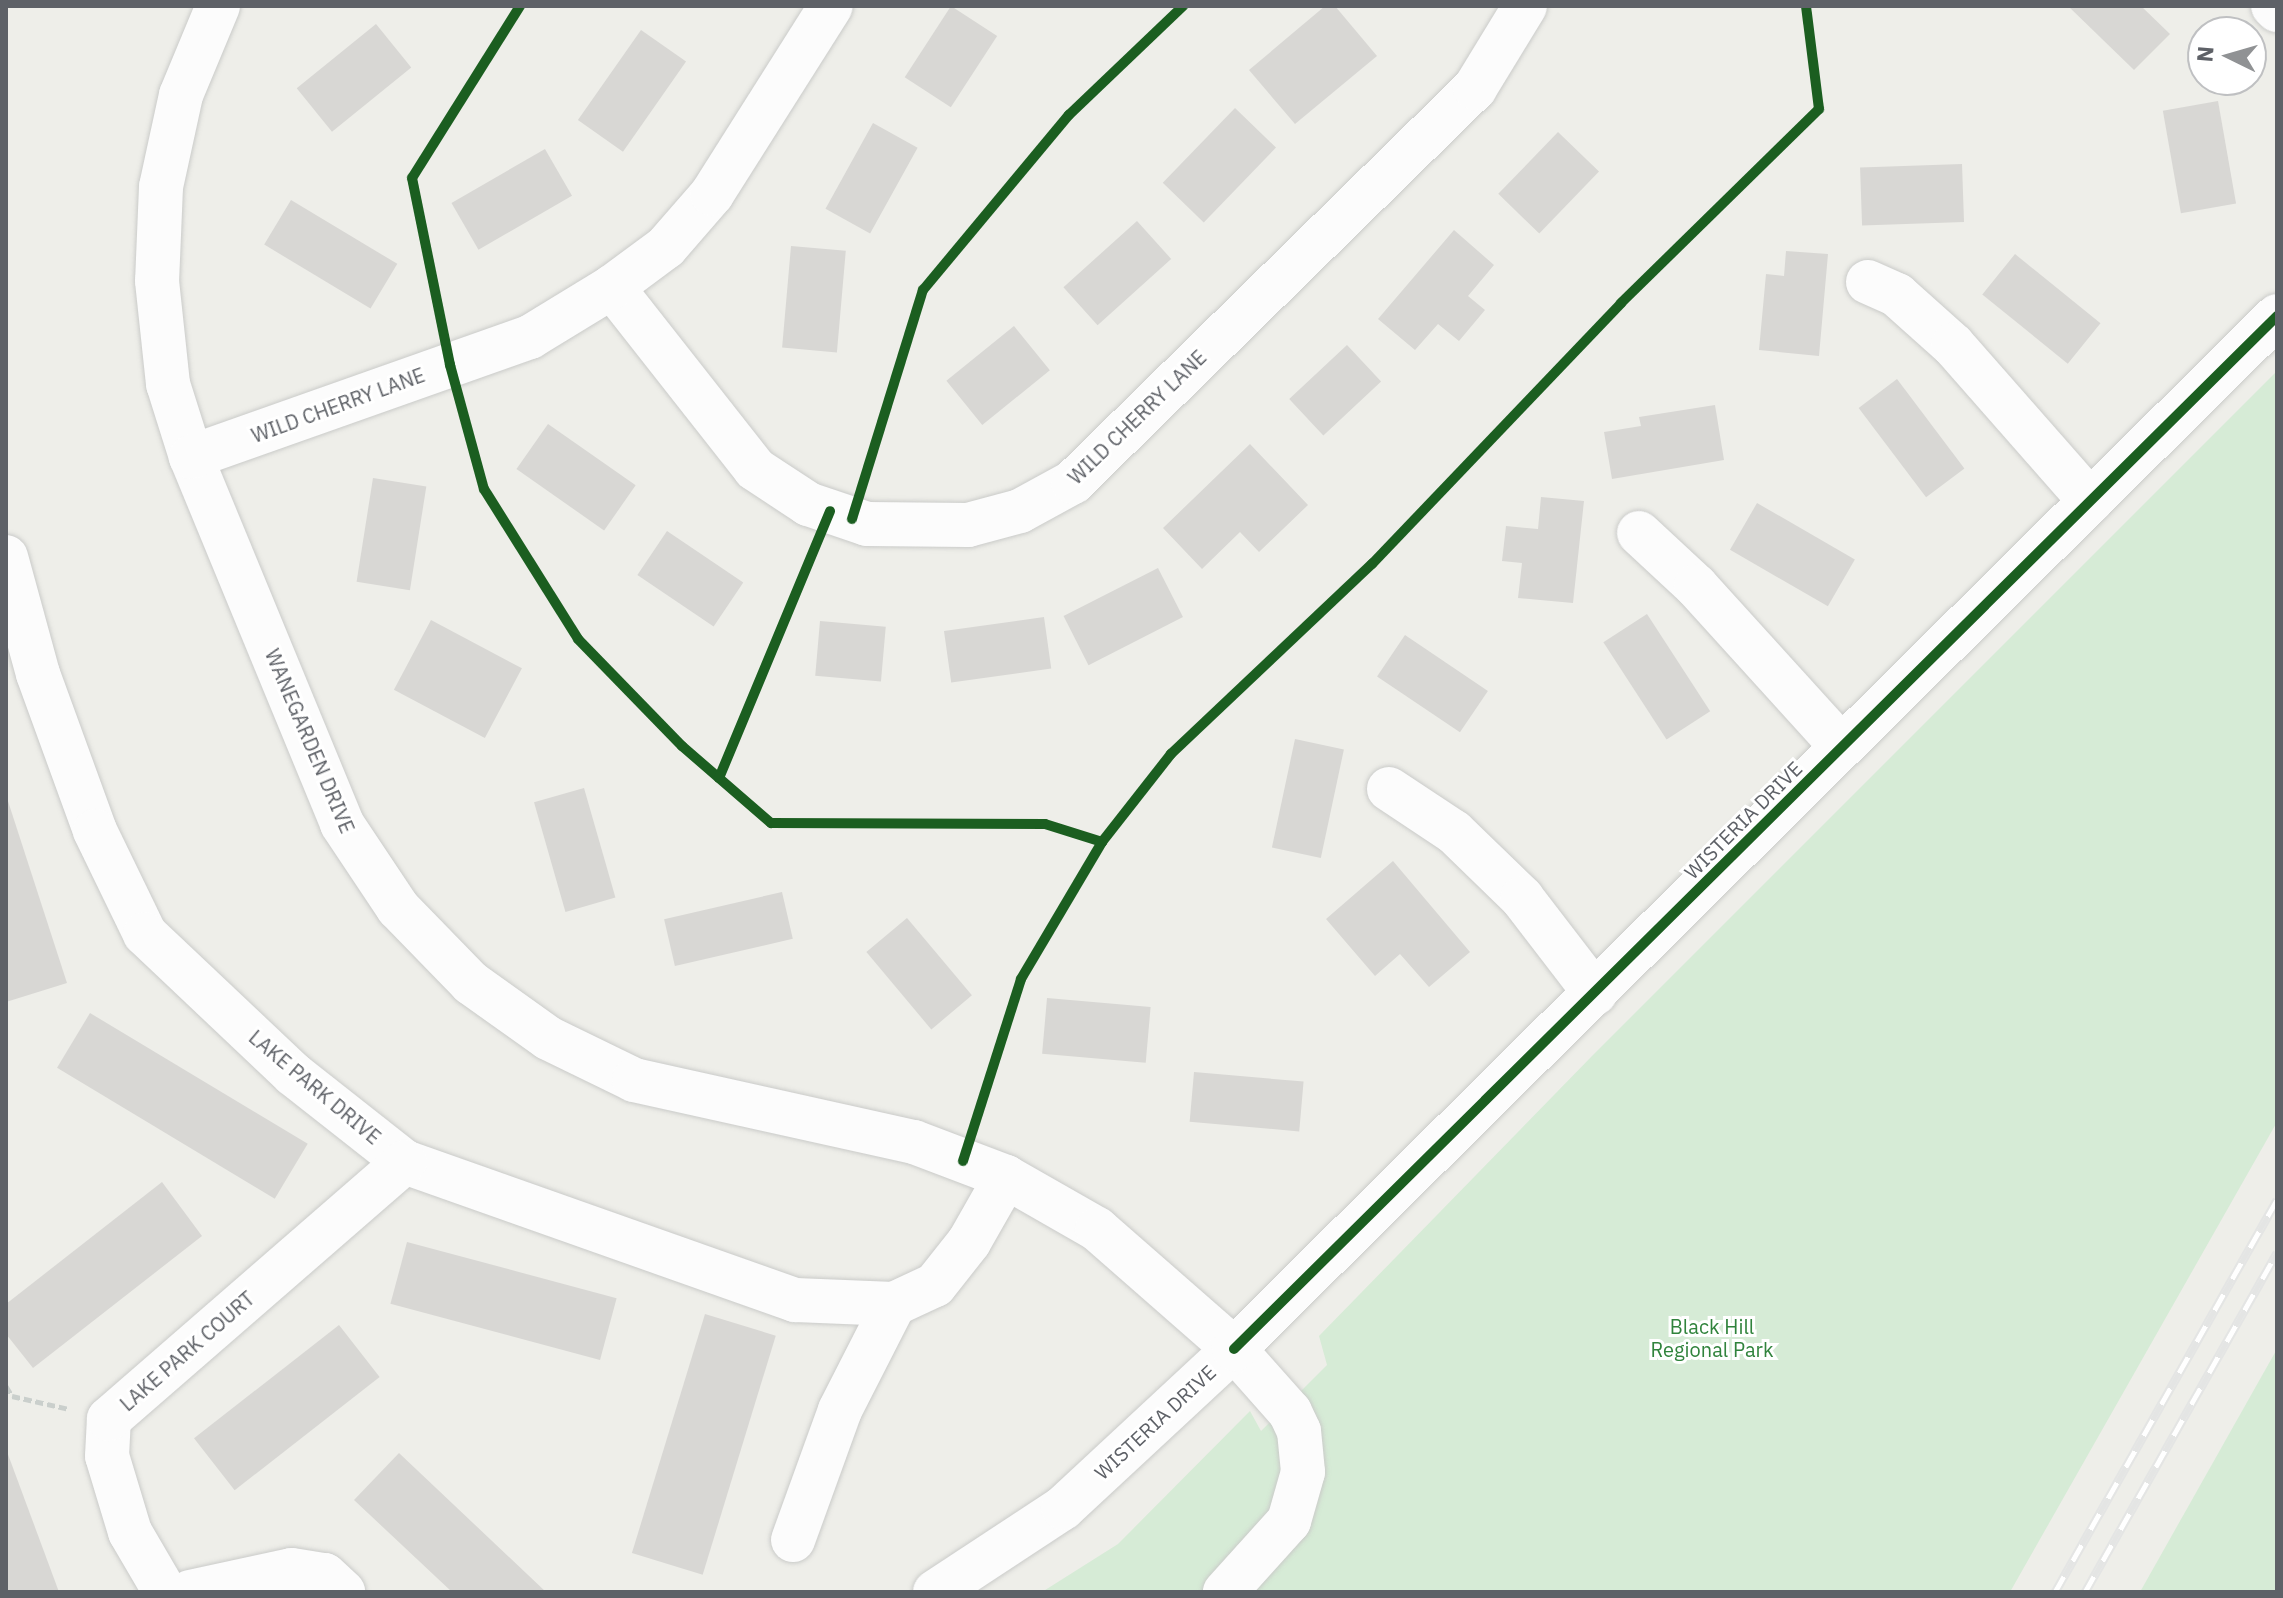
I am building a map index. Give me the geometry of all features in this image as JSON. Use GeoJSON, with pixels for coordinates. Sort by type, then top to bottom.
{"type":"FeatureCollection","features":[{"type":"Feature","properties":{"kind":"street","name":"WANEGARDEN DRIVE"},"geometry":{"type":"LineString","coordinates":[[218,6],[181,95],[161,187],[157,281],[168,384],[191,457],[342,824],[398,908],[471,983],[548,1038],[634,1080],[914,1142],[1006,1177],[1097,1229],[1234,1349],[1290,1412],[1299,1431],[1303,1472],[1289,1521],[1225,1592]]}},
{"type":"Feature","properties":{"kind":"street","name":"WILD CHERRY LANE"},"geometry":{"type":"LineString","coordinates":[[191,457],[530,337],[612,287],[666,247],[712,194],[831,6]]}},
{"type":"Feature","properties":{"kind":"street","name":"WILD CHERRY LANE"},"geometry":{"type":"LineString","coordinates":[[612,287],[755,469],[808,504],[867,524],[968,525],[1020,511],[1073,482],[1475,88],[1525,6]]}},
{"type":"Feature","properties":{"kind":"street"},"geometry":{"type":"LineString","coordinates":[[2273,6],[2277,10]]}},
{"type":"Feature","properties":{"kind":"street"},"geometry":{"type":"LineString","coordinates":[[1868,282],[1897,295],[1953,345],[2090,501]]}},
{"type":"Feature","properties":{"kind":"street","name":"WISTERIA DRIVE"},"geometry":{"type":"LineString","coordinates":[[935,1592],[1063,1508],[1234,1349],[2277,316]]}},
{"type":"Feature","properties":{"kind":"street"},"geometry":{"type":"LineString","coordinates":[[1639,533],[1696,586],[1842,747]]}},
{"type":"Feature","properties":{"kind":"street","name":"LAKE PARK DRIVE"},"geometry":{"type":"LineString","coordinates":[[6,557],[38,674],[95,831],[145,934],[293,1074],[405,1162],[795,1300],[894,1304],[935,1285],[969,1242],[1006,1177]]}},
{"type":"Feature","properties":{"kind":"street"},"geometry":{"type":"LineString","coordinates":[[1389,789],[1454,832],[1522,898],[1595,993]]}},
{"type":"Feature","properties":{"kind":"street","name":"LAKE PARK COURT"},"geometry":{"type":"LineString","coordinates":[[165,1592],[130,1532],[107,1456],[109,1419],[405,1162]]}},
{"type":"Feature","properties":{"kind":"street"},"geometry":{"type":"LineString","coordinates":[[793,1540],[840,1410],[894,1304]]}},
{"type":"Feature","properties":{"kind":"street"},"geometry":{"type":"LineString","coordinates":[[190,1592],[292,1570],[325,1575],[343,1592]]}},
{"type":"Feature","properties":{"kind":"path"},"geometry":{"type":"LineString","coordinates":[[6,1386],[12,1396],[109,1419]]}},
{"type":"Feature","properties":{"kind":"green space","name":"Black Hill Regional Park"},"geometry":{"type":"Polygon","coordinates":[[[2277,371],[2277,1122],[2010,1592],[1042,1592],[1118,1544],[1250,1411],[1261,1431],[1327,1365],[1319,1336],[1592,1056],[2277,371]]]}},
{"type":"Feature","properties":{"kind":"green space"},"geometry":{"type":"Polygon","coordinates":[[[2277,1349],[2277,1592],[2140,1592],[2277,1349]]]}},
{"type":"Feature","properties":{"kind":"building"},"geometry":{"type":"Polygon","coordinates":[[[951,6],[997,36],[951,107],[905,77],[951,6]]]}},
{"type":"Feature","properties":{"kind":"building"},"geometry":{"type":"Polygon","coordinates":[[[1325,6],[1335,6],[1377,56],[1295,124],[1249,70],[1325,6]]]}},
{"type":"Feature","properties":{"kind":"building"},"geometry":{"type":"Polygon","coordinates":[[[2068,6],[2141,6],[2170,34],[2134,70],[2068,6]]]}},
{"type":"Feature","properties":{"kind":"building"},"geometry":{"type":"Polygon","coordinates":[[[376,24],[411,68],[332,132],[297,88],[376,24]]]}},
{"type":"Feature","properties":{"kind":"building"},"geometry":{"type":"Polygon","coordinates":[[[641,30],[686,62],[623,152],[578,120],[641,30]]]}},
{"type":"Feature","properties":{"kind":"building"},"geometry":{"type":"Polygon","coordinates":[[[2218,101],[2236,203],[2181,213],[2163,111],[2218,101]]]}},
{"type":"Feature","properties":{"kind":"building"},"geometry":{"type":"Polygon","coordinates":[[[1235,108],[1276,148],[1204,222],[1163,183],[1235,108]]]}},
{"type":"Feature","properties":{"kind":"building"},"geometry":{"type":"Polygon","coordinates":[[[873,123],[918,148],[870,233],[825,209],[873,123]]]}},
{"type":"Feature","properties":{"kind":"building"},"geometry":{"type":"Polygon","coordinates":[[[1558,132],[1599,172],[1539,233],[1498,194],[1558,132]]]}},
{"type":"Feature","properties":{"kind":"building"},"geometry":{"type":"Polygon","coordinates":[[[545,149],[572,196],[478,250],[451,203],[545,149]]]}},
{"type":"Feature","properties":{"kind":"building"},"geometry":{"type":"Polygon","coordinates":[[[1962,164],[1964,222],[1862,226],[1860,168],[1962,164]]]}},
{"type":"Feature","properties":{"kind":"building"},"geometry":{"type":"Polygon","coordinates":[[[291,200],[397,264],[371,308],[264,245],[291,200]]]}},
{"type":"Feature","properties":{"kind":"building"},"geometry":{"type":"Polygon","coordinates":[[[1137,221],[1171,259],[1098,325],[1063,287],[1137,221]]]}},
{"type":"Feature","properties":{"kind":"building"},"geometry":{"type":"Polygon","coordinates":[[[1454,230],[1494,265],[1468,296],[1485,310],[1459,341],[1438,324],[1415,350],[1378,319],[1454,230]]]}},
{"type":"Feature","properties":{"kind":"building"},"geometry":{"type":"Polygon","coordinates":[[[791,246],[846,251],[837,352],[782,348],[791,246]]]}},
{"type":"Feature","properties":{"kind":"building"},"geometry":{"type":"Polygon","coordinates":[[[1786,251],[1828,254],[1819,356],[1759,350],[1766,274],[1784,276],[1786,251]]]}},
{"type":"Feature","properties":{"kind":"building"},"geometry":{"type":"Polygon","coordinates":[[[2015,254],[2100,323],[2068,364],[1982,294],[2015,254]]]}},
{"type":"Feature","properties":{"kind":"building"},"geometry":{"type":"Polygon","coordinates":[[[1014,326],[1050,370],[982,425],[946,381],[1014,326]]]}},
{"type":"Feature","properties":{"kind":"building"},"geometry":{"type":"Polygon","coordinates":[[[1347,345],[1381,382],[1323,435],[1289,399],[1347,345]]]}},
{"type":"Feature","properties":{"kind":"building"},"geometry":{"type":"Polygon","coordinates":[[[1897,379],[1964,468],[1926,497],[1859,408],[1897,379]]]}},
{"type":"Feature","properties":{"kind":"building"},"geometry":{"type":"Polygon","coordinates":[[[1715,405],[1724,460],[1612,479],[1604,432],[1641,426],[1639,417],[1715,405]]]}},
{"type":"Feature","properties":{"kind":"building"},"geometry":{"type":"Polygon","coordinates":[[[548,424],[636,485],[604,530],[516,469],[548,424]]]}},
{"type":"Feature","properties":{"kind":"building"},"geometry":{"type":"Polygon","coordinates":[[[1250,444],[1308,505],[1259,552],[1240,532],[1202,569],[1163,528],[1250,444]]]}},
{"type":"Feature","properties":{"kind":"building"},"geometry":{"type":"Polygon","coordinates":[[[373,478],[426,486],[410,590],[357,582],[373,478]]]}},
{"type":"Feature","properties":{"kind":"building"},"geometry":{"type":"Polygon","coordinates":[[[1541,497],[1584,501],[1573,603],[1518,598],[1522,563],[1502,561],[1506,526],[1538,529],[1541,497]]]}},
{"type":"Feature","properties":{"kind":"building"},"geometry":{"type":"Polygon","coordinates":[[[1757,503],[1855,560],[1828,606],[1730,550],[1757,503]]]}},
{"type":"Feature","properties":{"kind":"building"},"geometry":{"type":"Polygon","coordinates":[[[667,531],[743,582],[714,626],[637,575],[667,531]]]}},
{"type":"Feature","properties":{"kind":"building"},"geometry":{"type":"Polygon","coordinates":[[[1158,568],[1183,617],[1089,665],[1064,616],[1158,568]]]}},
{"type":"Feature","properties":{"kind":"building"},"geometry":{"type":"Polygon","coordinates":[[[1647,614],[1710,711],[1667,740],[1603,642],[1647,614]]]}},
{"type":"Feature","properties":{"kind":"building"},"geometry":{"type":"Polygon","coordinates":[[[1044,617],[1051,668],[951,683],[944,631],[1044,617]]]}},
{"type":"Feature","properties":{"kind":"building"},"geometry":{"type":"Polygon","coordinates":[[[431,620],[522,668],[485,738],[394,690],[431,620]]]}},
{"type":"Feature","properties":{"kind":"building"},"geometry":{"type":"Polygon","coordinates":[[[820,621],[886,627],[881,682],[815,676],[820,621]]]}},
{"type":"Feature","properties":{"kind":"building"},"geometry":{"type":"Polygon","coordinates":[[[1405,635],[1488,691],[1460,732],[1377,676],[1405,635]]]}},
{"type":"Feature","properties":{"kind":"building"},"geometry":{"type":"Polygon","coordinates":[[[1295,739],[1344,749],[1321,858],[1272,848],[1295,739]]]}},
{"type":"Feature","properties":{"kind":"building"},"geometry":{"type":"Polygon","coordinates":[[[584,788],[615,898],[565,912],[534,802],[584,788]]]}},
{"type":"Feature","properties":{"kind":"building"},"geometry":{"type":"Polygon","coordinates":[[[6,795],[67,983],[6,1002],[6,795]]]}},
{"type":"Feature","properties":{"kind":"building"},"geometry":{"type":"Polygon","coordinates":[[[1393,861],[1470,952],[1429,987],[1400,954],[1375,976],[1326,919],[1393,861]]]}},
{"type":"Feature","properties":{"kind":"building"},"geometry":{"type":"Polygon","coordinates":[[[782,892],[793,939],[675,966],[664,919],[782,892]]]}},
{"type":"Feature","properties":{"kind":"building"},"geometry":{"type":"Polygon","coordinates":[[[907,918],[972,995],[931,1029],[866,952],[907,918]]]}},
{"type":"Feature","properties":{"kind":"building"},"geometry":{"type":"Polygon","coordinates":[[[1047,998],[1151,1007],[1146,1063],[1042,1054],[1047,998]]]}},
{"type":"Feature","properties":{"kind":"building"},"geometry":{"type":"Polygon","coordinates":[[[90,1013],[308,1144],[275,1199],[57,1068],[90,1013]]]}},
{"type":"Feature","properties":{"kind":"building"},"geometry":{"type":"Polygon","coordinates":[[[1194,1072],[1304,1082],[1299,1131],[1190,1122],[1194,1072]]]}},
{"type":"Feature","properties":{"kind":"building"},"geometry":{"type":"Polygon","coordinates":[[[162,1182],[202,1236],[33,1368],[6,1334],[6,1304],[162,1182]]]}},
{"type":"Feature","properties":{"kind":"building"},"geometry":{"type":"Polygon","coordinates":[[[407,1242],[617,1298],[600,1360],[390,1304],[407,1242]]]}},
{"type":"Feature","properties":{"kind":"building"},"geometry":{"type":"Polygon","coordinates":[[[705,1314],[776,1336],[703,1575],[632,1553],[705,1314]]]}},
{"type":"Feature","properties":{"kind":"building"},"geometry":{"type":"Polygon","coordinates":[[[339,1325],[380,1377],[235,1490],[194,1438],[339,1325]]]}},
{"type":"Feature","properties":{"kind":"building"},"geometry":{"type":"Polygon","coordinates":[[[6,1449],[59,1592],[6,1592],[6,1449]]]}},
{"type":"Feature","properties":{"kind":"building"},"geometry":{"type":"Polygon","coordinates":[[[399,1453],[546,1592],[452,1592],[354,1500],[399,1453]]]}},
{"type":"Feature","properties":{"kind":"railway"},"geometry":{"type":"LineString","coordinates":[[2055,1592],[2277,1199]]}},
{"type":"Feature","properties":{"kind":"railway"},"geometry":{"type":"LineString","coordinates":[[2085,1592],[2277,1252]]}},
{"type":"Feature","properties":{"kind":"cycle path"},"geometry":{"type":"LineString","coordinates":[[520,6],[412,178],[450,365],[484,489],[578,639],[682,746],[771,823],[1045,824],[1102,842]]}},
{"type":"Feature","properties":{"kind":"cycle path"},"geometry":{"type":"LineString","coordinates":[[852,519],[923,290],[1069,115],[1183,6]]}},
{"type":"Feature","properties":{"kind":"cycle path"},"geometry":{"type":"LineString","coordinates":[[963,1161],[1021,979],[1102,842],[1171,754],[1372,564],[1621,303],[1819,109],[1806,6]]}},
{"type":"Feature","properties":{"kind":"cycle path"},"geometry":{"type":"LineString","coordinates":[[1234,1349],[2277,316]]}},
{"type":"Feature","properties":{"kind":"cycle path"},"geometry":{"type":"LineString","coordinates":[[719,778],[830,511]]}}]}
